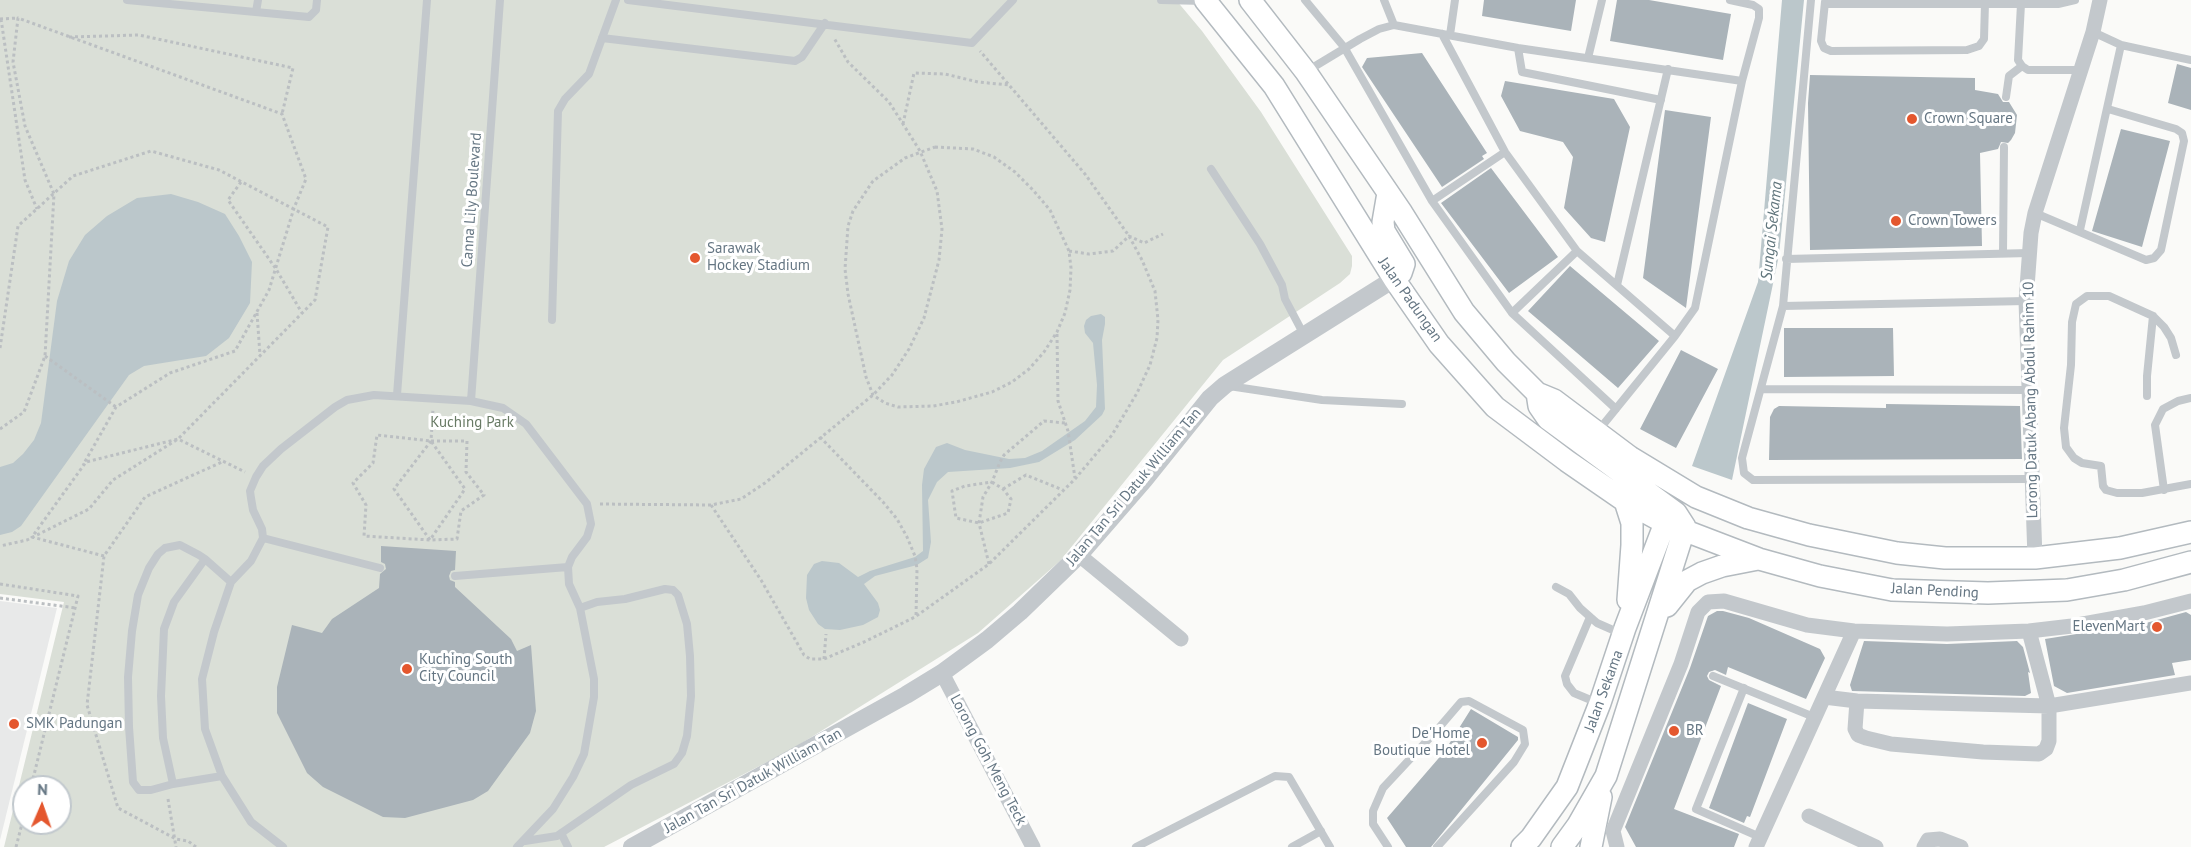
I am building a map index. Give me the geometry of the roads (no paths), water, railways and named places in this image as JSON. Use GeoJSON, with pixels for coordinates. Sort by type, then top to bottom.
{"type":"FeatureCollection","features":[{"type":"Feature","properties":{"kind":"main road","name":"Jalan Padungan"},"geometry":{"type":"LineString","coordinates":[[1206,0],[1274,86],[1394,279],[1439,344],[1496,407],[1567,461],[1625,501],[1675,522]]}},
{"type":"Feature","properties":{"kind":"main road"},"geometry":{"type":"LineString","coordinates":[[1250,0],[1306,72],[1388,193],[1464,312],[1506,362],[1537,393],[1554,400],[1630,458],[1696,497],[1736,513],[1809,535],[1897,553],[1945,558],[2036,558],[2120,548],[2191,532]]}},
{"type":"Feature","properties":{"kind":"main road"},"geometry":{"type":"LineString","coordinates":[[1388,193],[1383,222],[1384,231],[1404,264],[1401,273],[1394,279]]}},
{"type":"Feature","properties":{"kind":"main road"},"geometry":{"type":"LineString","coordinates":[[1537,393],[1539,406],[1548,419],[1675,522],[1701,510],[1736,513]]}},
{"type":"Feature","properties":{"kind":"main road"},"geometry":{"type":"LineString","coordinates":[[1624,631],[1632,545],[1632,523],[1625,501]]}},
{"type":"Feature","properties":{"kind":"main road","name":"Jalan Pending"},"geometry":{"type":"LineString","coordinates":[[1675,522],[1759,559],[1820,576],[1892,590],[1968,593],[2067,590],[2124,580],[2191,562]]}},
{"type":"Feature","properties":{"kind":"main road","name":"Jalan Sekama"},"geometry":{"type":"LineString","coordinates":[[1562,847],[1578,825],[1606,776],[1657,621],[1675,522]]}},
{"type":"Feature","properties":{"kind":"main road","name":"Jalan Sekama"},"geometry":{"type":"LineString","coordinates":[[1531,844],[1567,787],[1600,704],[1624,631],[1675,522]]}},
{"type":"Feature","properties":{"kind":"main road"},"geometry":{"type":"LineString","coordinates":[[1657,621],[1676,592],[1687,581],[1722,566],[1759,559]]}},
{"type":"Feature","properties":{"kind":"main road"},"geometry":{"type":"LineString","coordinates":[[1591,847],[1606,776]]}},
{"type":"Feature","properties":{"kind":"street","name":"Lorong Datuk Abang Abdul Rahim 10"},"geometry":{"type":"LineString","coordinates":[[2036,558],[2031,478],[2026,301],[2031,233],[2035,213],[2081,70],[2100,0]]}},
{"type":"Feature","properties":{"kind":"street","name":"Jalan Tan Sri Datuk William Tan"},"geometry":{"type":"LineString","coordinates":[[632,847],[811,749],[942,673],[987,640],[1020,612],[1079,555],[1144,480],[1194,417],[1225,385],[1394,279]]}},
{"type":"Feature","properties":{"kind":"street"},"geometry":{"type":"LineString","coordinates":[[1079,555],[1181,639]]}},
{"type":"Feature","properties":{"kind":"street"},"geometry":{"type":"LineString","coordinates":[[1617,847],[1613,831],[1648,740],[1681,664],[1698,612],[1708,602],[1725,601],[1807,625],[1854,631],[1947,634],[2029,631],[2144,613],[2191,601]]}},
{"type":"Feature","properties":{"kind":"street"},"geometry":{"type":"LineString","coordinates":[[1758,842],[1854,631]]}},
{"type":"Feature","properties":{"kind":"street"},"geometry":{"type":"LineString","coordinates":[[1857,701],[1855,729],[1858,735],[1866,738],[1903,745],[2039,754],[2046,749],[2049,741],[2049,706],[2029,631]]}},
{"type":"Feature","properties":{"kind":"street","name":"Lorong Goh Meng Teck"},"geometry":{"type":"LineString","coordinates":[[942,673],[1034,847]]}},
{"type":"Feature","properties":{"kind":"street"},"geometry":{"type":"LineString","coordinates":[[1824,697],[1857,701],[2049,706],[2191,683]]}},
{"type":"Feature","properties":{"kind":"street"},"geometry":{"type":"LineString","coordinates":[[1809,816],[1876,847]]}},
{"type":"Feature","properties":{"kind":"street"},"geometry":{"type":"LineString","coordinates":[[1926,843],[1940,839],[1961,847]]}},
{"type":"Feature","properties":{"kind":"lane"},"geometry":{"type":"LineString","coordinates":[[127,0],[187,3],[309,17],[316,10],[317,0]]}},
{"type":"Feature","properties":{"kind":"lane"},"geometry":{"type":"LineString","coordinates":[[256,12],[258,0]]}},
{"type":"Feature","properties":{"kind":"lane"},"geometry":{"type":"LineString","coordinates":[[397,395],[427,0]]}},
{"type":"Feature","properties":{"kind":"lane","name":"Canna Lily Boulevard"},"geometry":{"type":"LineString","coordinates":[[471,401],[500,0]]}},
{"type":"Feature","properties":{"kind":"lane"},"geometry":{"type":"LineString","coordinates":[[552,320],[558,111],[565,99],[588,74],[616,0]]}},
{"type":"Feature","properties":{"kind":"lane"},"geometry":{"type":"LineString","coordinates":[[628,0],[972,43],[1012,0]]}},
{"type":"Feature","properties":{"kind":"lane"},"geometry":{"type":"LineString","coordinates":[[1161,0],[1206,0]]}},
{"type":"Feature","properties":{"kind":"lane"},"geometry":{"type":"LineString","coordinates":[[1305,0],[1344,48],[1432,201],[1512,313],[1616,410]]}},
{"type":"Feature","properties":{"kind":"lane"},"geometry":{"type":"LineString","coordinates":[[1384,0],[1394,26]]}},
{"type":"Feature","properties":{"kind":"lane"},"geometry":{"type":"LineString","coordinates":[[1455,0],[1446,34],[1505,152],[1577,251],[1676,336]]}},
{"type":"Feature","properties":{"kind":"lane"},"geometry":{"type":"LineString","coordinates":[[1588,58],[1602,0]]}},
{"type":"Feature","properties":{"kind":"lane"},"geometry":{"type":"LineString","coordinates":[[1597,432],[1676,336],[1695,308],[1742,81],[1759,18],[1759,9],[1753,5],[1730,0]]}},
{"type":"Feature","properties":{"kind":"lane"},"geometry":{"type":"LineString","coordinates":[[1811,0],[1783,306],[1742,458],[1744,473],[1754,480],[2031,478]]}},
{"type":"Feature","properties":{"kind":"lane"},"geometry":{"type":"LineString","coordinates":[[1985,3],[1984,39],[1978,46],[1967,50],[1831,51],[1824,48],[1821,41],[1825,2],[1985,3],[2058,4],[2074,0]]}},
{"type":"Feature","properties":{"kind":"lane"},"geometry":{"type":"LineString","coordinates":[[2021,4],[2018,60],[2022,66],[2028,70],[2081,70]]}},
{"type":"Feature","properties":{"kind":"lane"},"geometry":{"type":"LineString","coordinates":[[602,38],[795,61],[802,57],[825,23]]}},
{"type":"Feature","properties":{"kind":"lane"},"geometry":{"type":"LineString","coordinates":[[1306,72],[1344,48],[1379,30],[1394,26],[1518,48],[1742,81]]}},
{"type":"Feature","properties":{"kind":"lane"},"geometry":{"type":"LineString","coordinates":[[2092,32],[2121,45],[2191,60]]}},
{"type":"Feature","properties":{"kind":"lane"},"geometry":{"type":"LineString","coordinates":[[2080,230],[2121,45]]}},
{"type":"Feature","properties":{"kind":"lane"},"geometry":{"type":"LineString","coordinates":[[1518,48],[1522,72],[1661,100]]}},
{"type":"Feature","properties":{"kind":"lane"},"geometry":{"type":"LineString","coordinates":[[2006,97],[2009,76],[2022,66]]}},
{"type":"Feature","properties":{"kind":"lane"},"geometry":{"type":"LineString","coordinates":[[1617,285],[1668,69]]}},
{"type":"Feature","properties":{"kind":"lane"},"geometry":{"type":"LineString","coordinates":[[2035,213],[2080,230],[2146,260],[2154,258],[2162,250],[2184,141],[2182,133],[2176,129],[2108,109]]}},
{"type":"Feature","properties":{"kind":"lane"},"geometry":{"type":"LineString","coordinates":[[2003,253],[2004,147]]}},
{"type":"Feature","properties":{"kind":"lane"},"geometry":{"type":"LineString","coordinates":[[1432,201],[1505,152]]}},
{"type":"Feature","properties":{"kind":"lane"},"geometry":{"type":"LineString","coordinates":[[1211,169],[1260,244],[1305,336]]}},
{"type":"Feature","properties":{"kind":"lane"},"geometry":{"type":"LineString","coordinates":[[1512,313],[1577,251]]}},
{"type":"Feature","properties":{"kind":"lane"},"geometry":{"type":"LineString","coordinates":[[1786,259],[2029,253]]}},
{"type":"Feature","properties":{"kind":"lane"},"geometry":{"type":"LineString","coordinates":[[2176,355],[2171,338],[2153,316],[2109,296],[2087,296],[2076,304],[2072,322],[2071,365],[2064,428],[2066,447],[2074,458],[2082,463],[2101,466],[2103,486],[2106,490],[2116,493],[2142,494],[2191,484]]}},
{"type":"Feature","properties":{"kind":"lane"},"geometry":{"type":"LineString","coordinates":[[1783,306],[2026,301]]}},
{"type":"Feature","properties":{"kind":"lane"},"geometry":{"type":"LineString","coordinates":[[2147,396],[2146,376],[2153,316]]}},
{"type":"Feature","properties":{"kind":"lane"},"geometry":{"type":"LineString","coordinates":[[1225,385],[1322,400],[1402,404]]}},
{"type":"Feature","properties":{"kind":"lane"},"geometry":{"type":"LineString","coordinates":[[1761,389],[2028,390]]}},
{"type":"Feature","properties":{"kind":"lane"},"geometry":{"type":"LineString","coordinates":[[283,847],[251,822],[222,776],[205,729],[202,679],[214,632],[231,582],[251,561],[263,538],[262,529],[250,498],[250,491],[263,466],[335,407],[360,396],[397,395],[471,401],[503,408],[526,424],[587,504],[591,524],[587,537],[572,557],[568,567],[569,584],[580,608],[594,679],[594,697],[584,754],[573,777],[553,808],[525,841],[517,847]]}},
{"type":"Feature","properties":{"kind":"lane"},"geometry":{"type":"LineString","coordinates":[[2164,490],[2155,425],[2163,408],[2191,398]]}},
{"type":"Feature","properties":{"kind":"lane"},"geometry":{"type":"LineString","coordinates":[[263,538],[380,568]]}},
{"type":"Feature","properties":{"kind":"lane"},"geometry":{"type":"LineString","coordinates":[[222,776],[151,790],[139,790],[133,782],[128,677],[138,595],[148,568],[158,554],[165,548],[180,545],[205,559],[231,582]]}},
{"type":"Feature","properties":{"kind":"lane"},"geometry":{"type":"LineString","coordinates":[[169,785],[161,696],[164,629],[174,602],[205,559]]}},
{"type":"Feature","properties":{"kind":"lane"},"geometry":{"type":"LineString","coordinates":[[455,576],[568,567]]}},
{"type":"Feature","properties":{"kind":"lane"},"geometry":{"type":"LineString","coordinates":[[1556,587],[1569,594],[1597,623],[1624,631]]}},
{"type":"Feature","properties":{"kind":"lane"},"geometry":{"type":"LineString","coordinates":[[525,841],[557,836],[631,785],[674,764],[682,753],[687,736],[691,696],[690,656],[687,624],[678,595],[674,590],[665,589],[625,599],[597,602],[580,608]]}},
{"type":"Feature","properties":{"kind":"lane"},"geometry":{"type":"LineString","coordinates":[[1590,617],[1565,676],[1567,684],[1574,693],[1600,704]]}},
{"type":"Feature","properties":{"kind":"lane"},"geometry":{"type":"LineString","coordinates":[[1713,676],[1814,717]]}},
{"type":"Feature","properties":{"kind":"lane"},"geometry":{"type":"LineString","coordinates":[[1744,688],[1696,809],[1758,842]]}},
{"type":"Feature","properties":{"kind":"lane"},"geometry":{"type":"LineString","coordinates":[[1388,847],[1372,824],[1373,811],[1383,788],[1461,702],[1469,701],[1523,730],[1525,744],[1514,762],[1437,847]]}},
{"type":"Feature","properties":{"kind":"lane"},"geometry":{"type":"LineString","coordinates":[[1136,847],[1275,776],[1289,777],[1330,847]]}},
{"type":"Feature","properties":{"kind":"lane"},"geometry":{"type":"LineString","coordinates":[[1292,847],[1321,831]]}},
{"type":"Feature","properties":{"kind":"lane"},"geometry":{"type":"LineString","coordinates":[[561,833],[568,847]]}},
{"type":"Feature","properties":{"kind":"water","name":"Sungai Sekama"},"geometry":{"type":"Polygon","coordinates":[[[1782,0],[1804,0],[1779,255],[1732,480],[1692,466],[1758,282],[1782,0]]]}},
{"type":"Feature","properties":{"kind":"water"},"geometry":{"type":"Polygon","coordinates":[[[171,194],[198,202],[225,214],[252,262],[250,303],[229,338],[206,356],[144,366],[129,375],[21,526],[12,532],[0,535],[0,467],[13,463],[23,454],[34,440],[41,423],[57,301],[69,261],[85,235],[107,216],[137,198],[171,194]]]}},
{"type":"Feature","properties":{"kind":"water"},"geometry":{"type":"Polygon","coordinates":[[[1101,314],[1105,317],[1102,340],[1105,409],[1102,415],[1075,440],[1039,462],[1010,468],[948,472],[937,482],[928,500],[931,542],[928,558],[917,565],[875,576],[864,584],[878,603],[880,610],[878,617],[863,625],[840,630],[825,629],[818,624],[809,610],[806,598],[807,575],[814,564],[822,561],[839,563],[858,577],[915,557],[923,551],[922,485],[924,469],[936,447],[947,443],[965,450],[1009,459],[1025,458],[1042,451],[1085,421],[1096,407],[1097,385],[1093,343],[1085,333],[1084,326],[1086,320],[1091,316],[1101,314]]]}},
{"type":"Feature","properties":{"kind":"place","name":"Crown Square"},"geometry":{"type":"Point","coordinates":[1912,119]}},
{"type":"Feature","properties":{"kind":"place","name":"Crown Towers"},"geometry":{"type":"Point","coordinates":[1896,221]}},
{"type":"Feature","properties":{"kind":"place","name":"Sarawak Hockey Stadium"},"geometry":{"type":"Point","coordinates":[695,258]}},
{"type":"Feature","properties":{"kind":"place","name":"ElevenMart"},"geometry":{"type":"Point","coordinates":[2157,627]}},
{"type":"Feature","properties":{"kind":"place","name":"Kuching South City Council"},"geometry":{"type":"Point","coordinates":[407,669]}},
{"type":"Feature","properties":{"kind":"place","name":"SMK Padungan"},"geometry":{"type":"Point","coordinates":[14,724]}},
{"type":"Feature","properties":{"kind":"place","name":"BR"},"geometry":{"type":"Point","coordinates":[1674,731]}},
{"type":"Feature","properties":{"kind":"place","name":"De'Home Boutique Hotel"},"geometry":{"type":"Point","coordinates":[1482,743]}},
{"type":"Feature","properties":{"kind":"park label","name":"Kuching Park"},"geometry":{"type":"Point","coordinates":[472,423]}}]}
